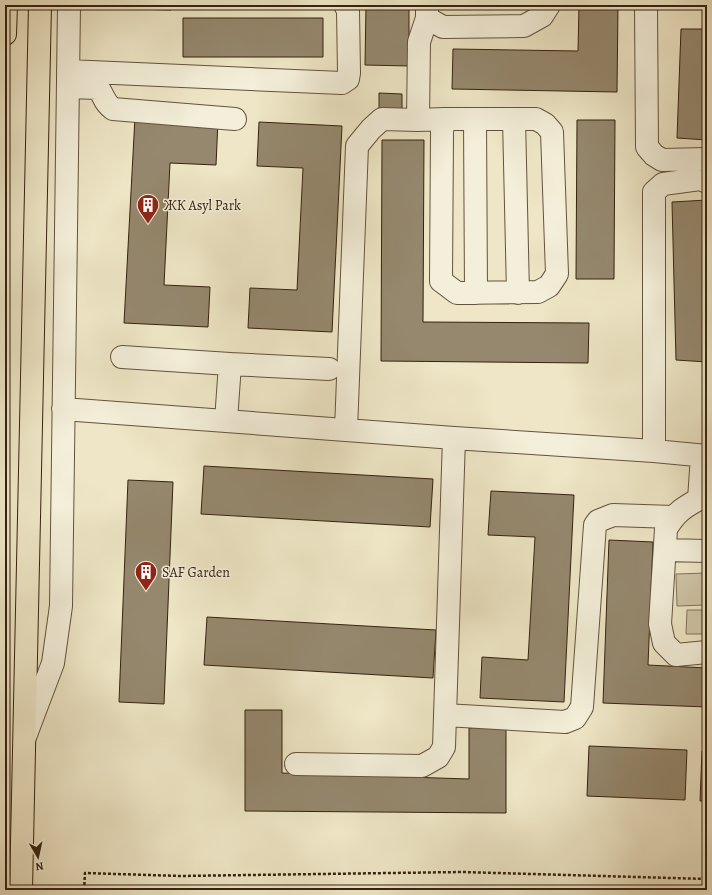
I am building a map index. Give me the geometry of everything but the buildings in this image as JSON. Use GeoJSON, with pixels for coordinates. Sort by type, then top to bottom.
{"type":"FeatureCollection","features":[{"type":"Feature","properties":{"kind":"main road"},"geometry":{"type":"LineString","coordinates":[[5,34],[6,5]]}},
{"type":"Feature","properties":{"kind":"main road"},"geometry":{"type":"LineString","coordinates":[[21,890],[40,5]]}},
{"type":"Feature","properties":{"kind":"street"},"geometry":{"type":"LineString","coordinates":[[25,738],[53,663],[61,606],[69,5]]}},
{"type":"Feature","properties":{"kind":"street"},"geometry":{"type":"LineString","coordinates":[[68,79],[342,83],[348,79],[349,72],[348,10],[345,5]]}},
{"type":"Feature","properties":{"kind":"street"},"geometry":{"type":"LineString","coordinates":[[418,120],[419,42],[427,12],[443,27],[524,26],[542,16],[549,5]]}},
{"type":"Feature","properties":{"kind":"street"},"geometry":{"type":"LineString","coordinates":[[646,5],[647,147],[654,155],[662,160],[707,159]]}},
{"type":"Feature","properties":{"kind":"street"},"geometry":{"type":"LineString","coordinates":[[68,79],[98,88],[104,101],[113,109],[235,119]]}},
{"type":"Feature","properties":{"kind":"street"},"geometry":{"type":"LineString","coordinates":[[346,430],[357,146],[371,129],[382,120],[444,119],[514,119],[536,118],[545,124],[552,132],[557,274],[549,286],[538,292],[457,294],[441,281],[442,132],[444,119]]}},
{"type":"Feature","properties":{"kind":"street"},"geometry":{"type":"LineString","coordinates":[[475,119],[476,293]]}},
{"type":"Feature","properties":{"kind":"street"},"geometry":{"type":"LineString","coordinates":[[514,119],[518,293]]}},
{"type":"Feature","properties":{"kind":"street"},"geometry":{"type":"LineString","coordinates":[[654,451],[654,192],[663,184],[700,179],[707,182]]}},
{"type":"Feature","properties":{"kind":"street"},"geometry":{"type":"LineString","coordinates":[[122,357],[329,369]]}},
{"type":"Feature","properties":{"kind":"street"},"geometry":{"type":"LineString","coordinates":[[226,421],[230,364]]}},
{"type":"Feature","properties":{"kind":"street"},"geometry":{"type":"LineString","coordinates":[[63,409],[454,438],[654,451],[704,456],[703,501],[683,507],[673,517],[666,529],[660,624],[664,644],[676,655],[707,652]]}},
{"type":"Feature","properties":{"kind":"street"},"geometry":{"type":"LineString","coordinates":[[296,764],[422,766],[438,757],[444,747],[454,438]]}},
{"type":"Feature","properties":{"kind":"street"},"geometry":{"type":"LineString","coordinates":[[445,715],[565,722],[575,718],[582,707],[595,525],[598,521],[613,515],[673,517]]}},
{"type":"Feature","properties":{"kind":"street"},"geometry":{"type":"LineString","coordinates":[[665,550],[707,551]]}},
{"type":"Feature","properties":{"kind":"path"},"geometry":{"type":"LineString","coordinates":[[84,890],[85,873],[180,876],[462,872],[707,879]]}},
{"type":"Feature","properties":{"kind":"shaded area"},"geometry":{"type":"Polygon","coordinates":[[[707,573],[707,605],[677,606],[676,574],[707,573]]]}},
{"type":"Feature","properties":{"kind":"shaded area"},"geometry":{"type":"Polygon","coordinates":[[[687,610],[707,610],[707,634],[686,634],[687,610]]]}},
{"type":"Feature","properties":{"kind":"place","name":"ЖК Asyl Park"},"geometry":{"type":"Point","coordinates":[148,224]}},
{"type":"Feature","properties":{"kind":"place","name":"SAF Garden"},"geometry":{"type":"Point","coordinates":[146,592]}}]}
